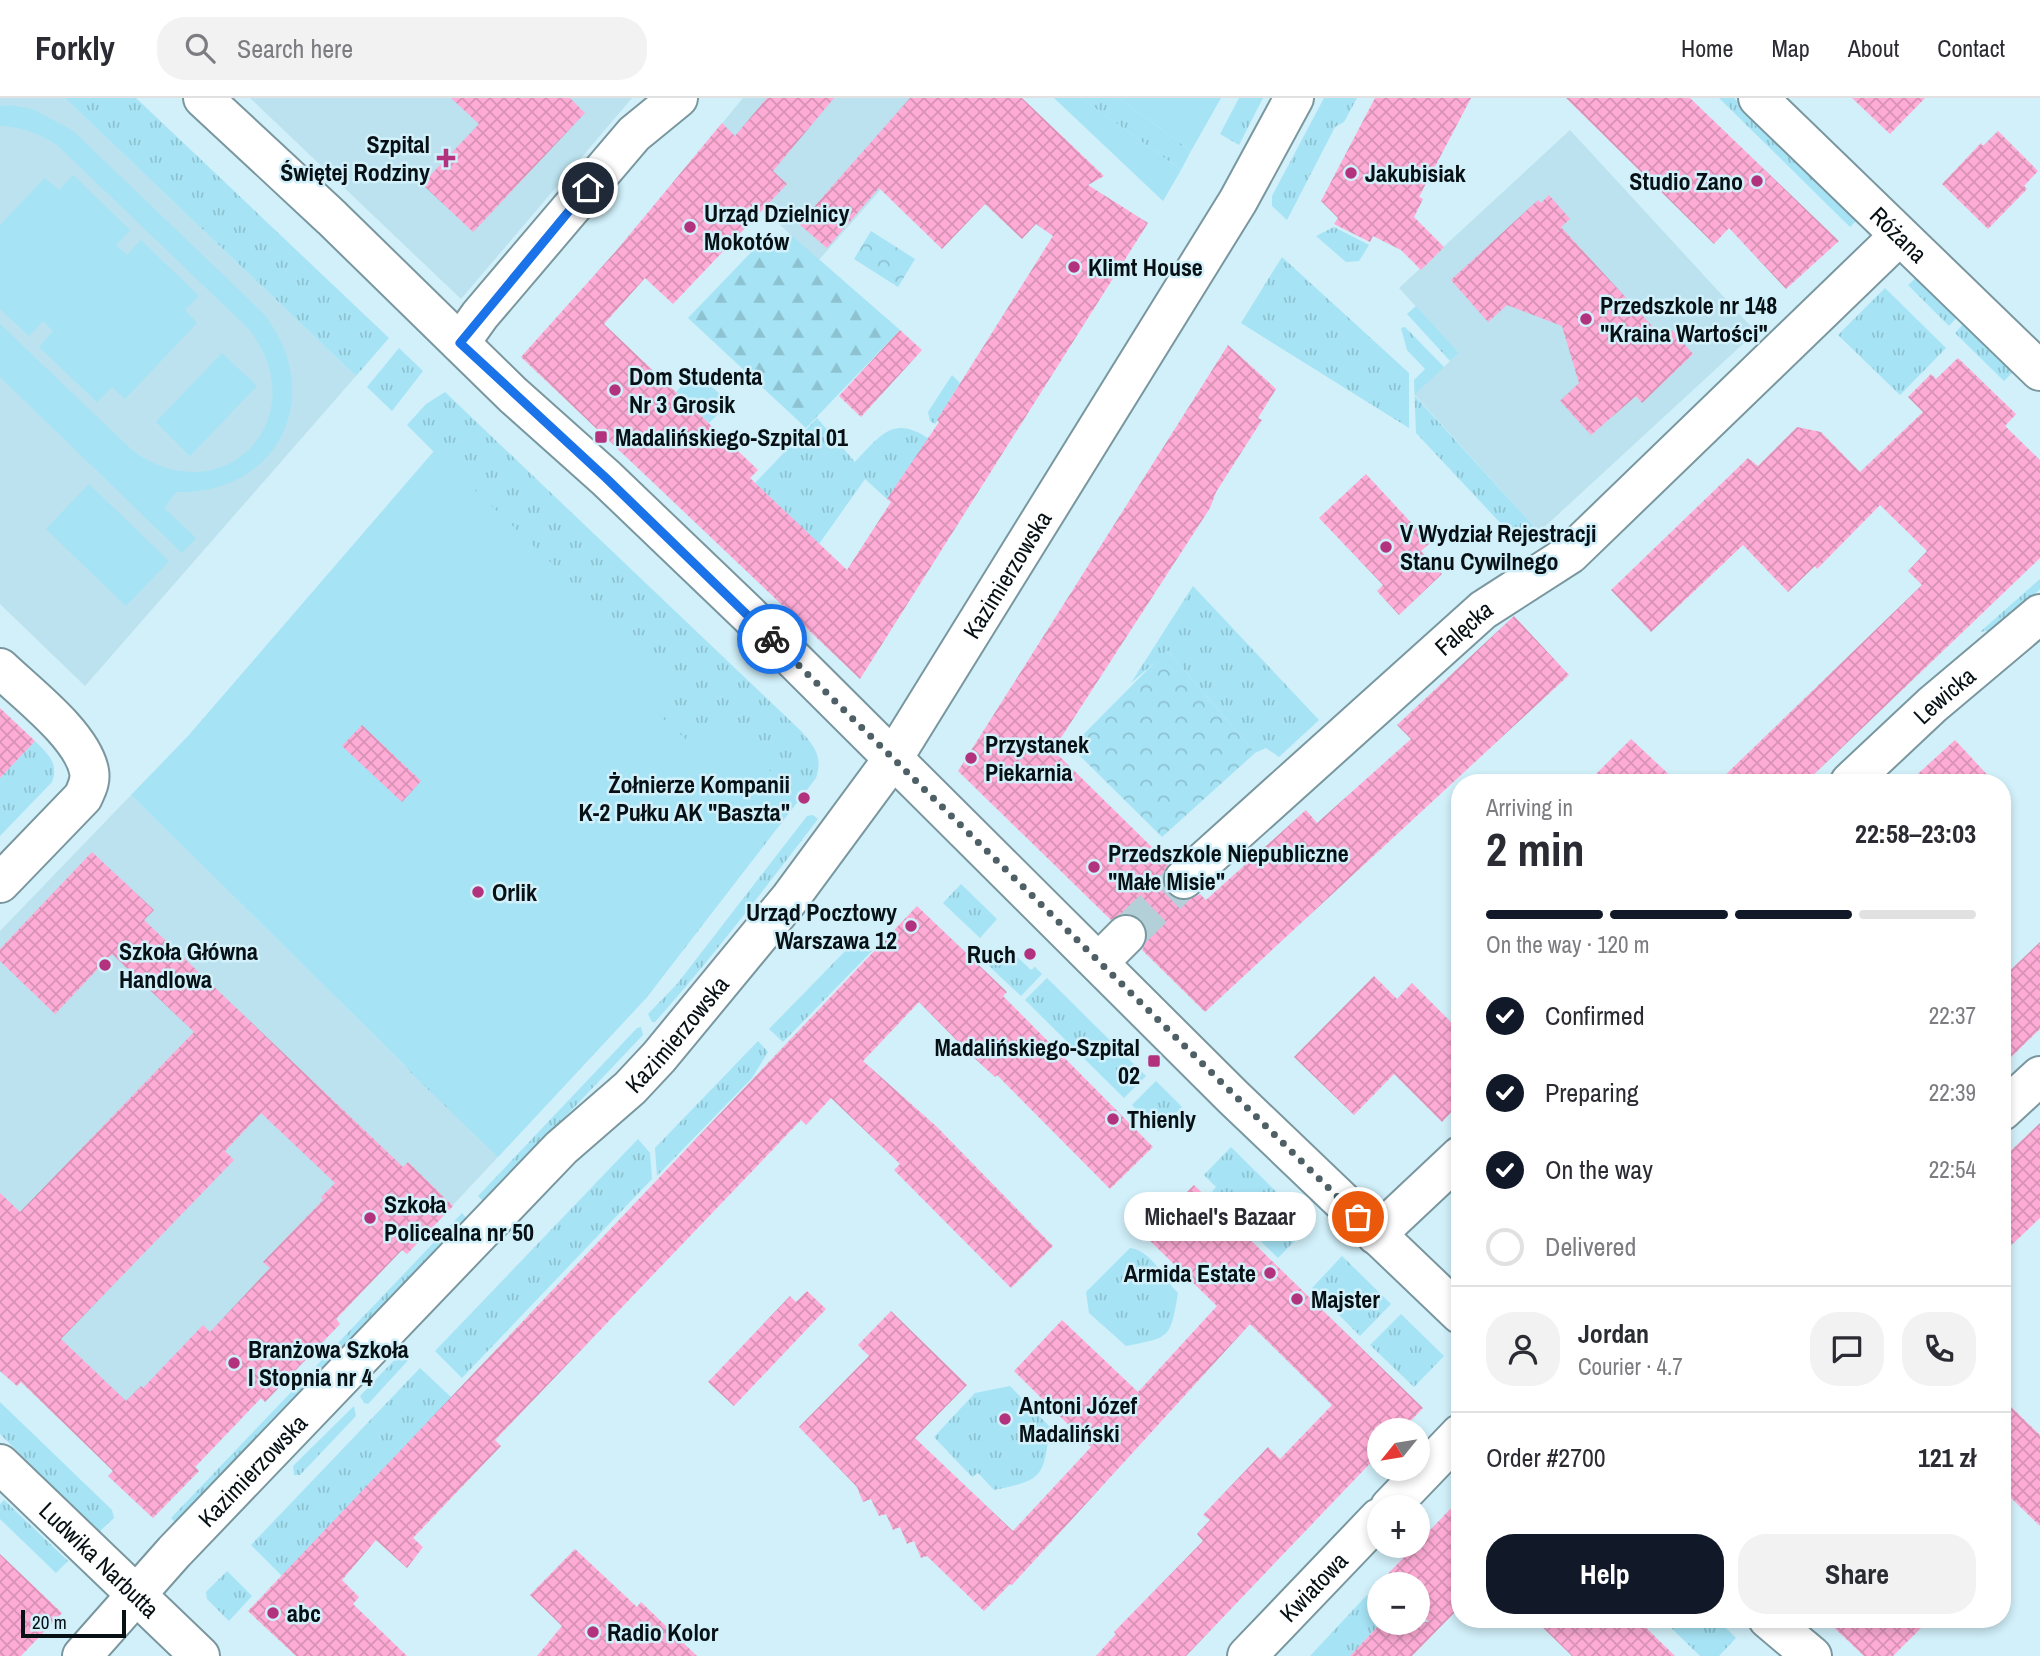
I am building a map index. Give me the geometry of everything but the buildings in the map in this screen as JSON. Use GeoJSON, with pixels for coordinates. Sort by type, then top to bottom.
{"type":"FeatureCollection","features":[{"type":"Feature","properties":{"kind":"street"},"geometry":{"type":"LineString","coordinates":[[203,98],[739,604],[892,760],[1233,1097],[1451,1306]]}},
{"type":"Feature","properties":{"kind":"street"},"geometry":{"type":"LineString","coordinates":[[460,343],[480,315],[635,134],[678,98]]}},
{"type":"Feature","properties":{"kind":"street","name":"Różana"},"geometry":{"type":"LineString","coordinates":[[1758,98],[1898,237],[2040,371]]}},
{"type":"Feature","properties":{"kind":"street","name":"Kazimierzowska"},"geometry":{"type":"LineString","coordinates":[[82,1656],[174,1552],[561,1148],[630,1088],[659,1058],[791,897],[892,760],[1238,201],[1294,101]]}},
{"type":"Feature","properties":{"kind":"street","name":"Falęcka"},"geometry":{"type":"LineString","coordinates":[[1184,879],[1483,610],[1570,554],[1898,237]]}},
{"type":"Feature","properties":{"kind":"street","name":"Lewicka"},"geometry":{"type":"LineString","coordinates":[[1859,774],[1932,705],[2040,614]]}},
{"type":"Feature","properties":{"kind":"street"},"geometry":{"type":"LineString","coordinates":[[0,668],[78,747],[86,783],[0,883]]}},
{"type":"Feature","properties":{"kind":"street"},"geometry":{"type":"LineString","coordinates":[[1099,962],[1126,935]]}},
{"type":"Feature","properties":{"kind":"street"},"geometry":{"type":"LineString","coordinates":[[2011,1103],[2040,1076]]}},
{"type":"Feature","properties":{"kind":"street"},"geometry":{"type":"LineString","coordinates":[[1376,1235],[1451,1164]]}},
{"type":"Feature","properties":{"kind":"street"},"geometry":{"type":"LineString","coordinates":[[1402,1495],[1451,1443]]}},
{"type":"Feature","properties":{"kind":"street","name":"Ludwika Narbutta"},"geometry":{"type":"LineString","coordinates":[[0,1464],[200,1656]]}},
{"type":"Feature","properties":{"kind":"street","name":"Kwiatowa"},"geometry":{"type":"LineString","coordinates":[[1247,1656],[1367,1531]]}},
{"type":"Feature","properties":{"kind":"street"},"geometry":{"type":"LineString","coordinates":[[1779,1628],[1812,1656]]}},
{"type":"Feature","properties":{"kind":"shaded area"},"geometry":{"type":"Polygon","coordinates":[[[0,98],[65,98],[356,376],[85,686],[0,604],[0,98]]]}},
{"type":"Feature","properties":{"kind":"shaded area","name":"Szpital Świętej Rodziny"},"geometry":{"type":"Polygon","coordinates":[[[250,98],[632,98],[461,299],[250,98]]]}},
{"type":"Feature","properties":{"kind":"shaded area"},"geometry":{"type":"Polygon","coordinates":[[[743,98],[961,98],[818,261],[701,149],[743,98]]]}},
{"type":"Feature","properties":{"kind":"shaded area","name":"Przedszkole nr 148 \"Kraina Wartości\""},"geometry":{"type":"Polygon","coordinates":[[[1570,130],[1756,332],[1539,532],[1414,394],[1459,353],[1399,288],[1570,130]]]}},
{"type":"Feature","properties":{"kind":"shaded area"},"geometry":{"type":"Polygon","coordinates":[[[131,795],[498,1157],[407,1254],[402,1250],[336,1318],[340,1324],[265,1402],[261,1398],[195,1467],[199,1471],[153,1518],[108,1476],[113,1470],[21,1382],[17,1386],[0,1371],[0,931],[131,795]]]}},
{"type":"Feature","properties":{"kind":"green space"},"geometry":{"type":"Polygon","coordinates":[[[65,98],[136,98],[389,338],[356,376],[65,98]]]}},
{"type":"Feature","properties":{"kind":"green space"},"geometry":{"type":"Polygon","coordinates":[[[1054,98],[1081,98],[1181,170],[1163,201],[1054,98]]]}},
{"type":"Feature","properties":{"kind":"green space"},"geometry":{"type":"Polygon","coordinates":[[[1081,98],[1119,98],[1191,151],[1181,170],[1081,98]]]}},
{"type":"Feature","properties":{"kind":"green space"},"geometry":{"type":"Polygon","coordinates":[[[1119,98],[1221,98],[1191,151],[1119,98]]]}},
{"type":"Feature","properties":{"kind":"green space"},"geometry":{"type":"Polygon","coordinates":[[[1239,98],[1263,98],[1239,145],[1220,134],[1239,98]]]}},
{"type":"Feature","properties":{"kind":"green space"},"geometry":{"type":"Polygon","coordinates":[[[1324,98],[1357,98],[1344,122],[1335,127],[1287,220],[1272,206],[1272,196],[1324,98]]]}},
{"type":"Feature","properties":{"kind":"green space"},"geometry":{"type":"Polygon","coordinates":[[[1719,98],[1734,98],[1858,219],[1850,227],[1719,98]]]}},
{"type":"Feature","properties":{"kind":"green space"},"geometry":{"type":"Polygon","coordinates":[[[0,106],[32,109],[72,130],[263,313],[282,344],[291,375],[291,406],[282,434],[266,458],[242,477],[212,488],[176,492],[164,508],[196,538],[182,553],[0,377],[0,324],[133,451],[167,468],[199,472],[227,464],[251,448],[266,424],[273,395],[268,362],[249,329],[57,145],[30,131],[0,126],[0,106]]]}},
{"type":"Feature","properties":{"kind":"green space"},"geometry":{"type":"Polygon","coordinates":[[[73,175],[130,230],[116,245],[127,255],[141,240],[199,296],[185,310],[197,323],[125,399],[112,387],[97,402],[39,347],[53,331],[43,321],[29,336],[0,309],[0,225],[45,178],[59,190],[73,175]]]}},
{"type":"Feature","properties":{"kind":"green space"},"geometry":{"type":"Polygon","coordinates":[[[1334,227],[1369,245],[1359,261],[1346,262],[1316,236],[1334,227]]]}},
{"type":"Feature","properties":{"kind":"green space"},"geometry":{"type":"Polygon","coordinates":[[[871,231],[915,259],[898,287],[854,259],[871,231]]]}},
{"type":"Feature","properties":{"kind":"green space"},"geometry":{"type":"Polygon","coordinates":[[[790,234],[900,330],[806,428],[688,318],[761,242],[772,252],[790,234]]]}},
{"type":"Feature","properties":{"kind":"green space"},"geometry":{"type":"Polygon","coordinates":[[[1282,257],[1409,373],[1409,428],[1241,323],[1282,257]]]}},
{"type":"Feature","properties":{"kind":"green space"},"geometry":{"type":"Polygon","coordinates":[[[1920,274],[1960,314],[1949,326],[1908,285],[1920,274]]]}},
{"type":"Feature","properties":{"kind":"green space"},"geometry":{"type":"Polygon","coordinates":[[[1885,288],[1946,348],[1900,395],[1838,335],[1885,288]]]}},
{"type":"Feature","properties":{"kind":"green space"},"geometry":{"type":"Polygon","coordinates":[[[1416,306],[1459,353],[1450,361],[1407,314],[1416,306]]]}},
{"type":"Feature","properties":{"kind":"green space"},"geometry":{"type":"Polygon","coordinates":[[[1966,321],[2016,369],[2004,381],[1955,333],[1966,321]]]}},
{"type":"Feature","properties":{"kind":"green space"},"geometry":{"type":"Polygon","coordinates":[[[1405,327],[1444,367],[1415,394],[1414,380],[1425,369],[1407,350],[1401,328],[1405,327]]]}},
{"type":"Feature","properties":{"kind":"green space"},"geometry":{"type":"Polygon","coordinates":[[[399,348],[423,371],[392,411],[367,387],[399,348]]]}},
{"type":"Feature","properties":{"kind":"green space"},"geometry":{"type":"Polygon","coordinates":[[[222,353],[257,386],[190,456],[156,422],[222,353]]]}},
{"type":"Feature","properties":{"kind":"green space"},"geometry":{"type":"Polygon","coordinates":[[[695,372],[722,396],[722,410],[709,423],[676,392],[695,372]]]}},
{"type":"Feature","properties":{"kind":"green space"},"geometry":{"type":"Polygon","coordinates":[[[952,375],[960,383],[935,424],[930,421],[928,412],[952,375]]]}},
{"type":"Feature","properties":{"kind":"green space","name":"Orlik"},"geometry":{"type":"Polygon","coordinates":[[[445,392],[801,731],[814,747],[819,764],[816,778],[647,997],[498,1157],[411,1073],[190,734],[434,452],[407,425],[426,404],[445,392]]]}},
{"type":"Feature","properties":{"kind":"green space"},"geometry":{"type":"Polygon","coordinates":[[[1415,396],[1539,532],[1526,539],[1506,529],[1416,433],[1415,396]]]}},
{"type":"Feature","properties":{"kind":"green space"},"geometry":{"type":"Polygon","coordinates":[[[817,418],[855,462],[874,442],[891,430],[910,429],[935,443],[911,464],[887,499],[865,479],[819,544],[755,483],[817,418]]]}},
{"type":"Feature","properties":{"kind":"green space","name":"Orlik"},"geometry":{"type":"Polygon","coordinates":[[[434,451],[673,679],[648,705],[691,744],[715,718],[798,798],[647,997],[498,1157],[131,795],[190,734],[434,451]]]}},
{"type":"Feature","properties":{"kind":"green space"},"geometry":{"type":"Polygon","coordinates":[[[89,484],[169,561],[126,606],[46,529],[89,484]]]}},
{"type":"Feature","properties":{"kind":"green space"},"geometry":{"type":"Polygon","coordinates":[[[2040,579],[2040,589],[1997,629],[1980,632],[2040,579]]]}},
{"type":"Feature","properties":{"kind":"green space"},"geometry":{"type":"Polygon","coordinates":[[[1193,586],[1319,720],[1279,757],[1266,748],[1255,753],[1168,651],[1131,683],[1193,586]]]}},
{"type":"Feature","properties":{"kind":"green space"},"geometry":{"type":"Polygon","coordinates":[[[1167,650],[1255,753],[1162,837],[1071,747],[1167,650]]]}},
{"type":"Feature","properties":{"kind":"green space"},"geometry":{"type":"Polygon","coordinates":[[[35,741],[53,764],[52,782],[0,836],[0,778],[35,741]]]}},
{"type":"Feature","properties":{"kind":"green space"},"geometry":{"type":"Polygon","coordinates":[[[813,815],[818,819],[718,947],[655,1022],[652,1022],[648,1014],[677,984],[807,816],[813,815]]]}},
{"type":"Feature","properties":{"kind":"green space"},"geometry":{"type":"Polygon","coordinates":[[[961,884],[997,919],[980,938],[943,903],[961,884]]]}},
{"type":"Feature","properties":{"kind":"green space"},"geometry":{"type":"Polygon","coordinates":[[[854,942],[864,943],[872,951],[783,1042],[769,1029],[854,942]]]}},
{"type":"Feature","properties":{"kind":"green space"},"geometry":{"type":"Polygon","coordinates":[[[1007,947],[1031,970],[1035,967],[1042,974],[1021,996],[989,966],[1007,947]]]}},
{"type":"Feature","properties":{"kind":"green space"},"geometry":{"type":"Polygon","coordinates":[[[1047,978],[1146,1076],[1124,1098],[1025,1000],[1047,978]]]}},
{"type":"Feature","properties":{"kind":"green space"},"geometry":{"type":"Polygon","coordinates":[[[641,1027],[643,1035],[484,1202],[478,1196],[637,1028],[641,1027]]]}},
{"type":"Feature","properties":{"kind":"green space"},"geometry":{"type":"Polygon","coordinates":[[[758,1041],[768,1052],[752,1078],[657,1176],[655,1148],[758,1041]]]}},
{"type":"Feature","properties":{"kind":"green space"},"geometry":{"type":"Polygon","coordinates":[[[1156,1081],[1182,1107],[1158,1131],[1132,1105],[1156,1081]]]}},
{"type":"Feature","properties":{"kind":"green space"},"geometry":{"type":"Polygon","coordinates":[[[638,1139],[650,1153],[652,1179],[462,1378],[435,1351],[638,1139]]]}},
{"type":"Feature","properties":{"kind":"green space"},"geometry":{"type":"Polygon","coordinates":[[[1231,1147],[1310,1225],[1278,1258],[1211,1193],[1216,1187],[1204,1175],[1231,1147]]]}},
{"type":"Feature","properties":{"kind":"green space"},"geometry":{"type":"Polygon","coordinates":[[[462,1213],[468,1220],[178,1525],[171,1518],[462,1213]]]}},
{"type":"Feature","properties":{"kind":"green space"},"geometry":{"type":"Polygon","coordinates":[[[1130,1248],[1145,1254],[1178,1293],[1173,1319],[1166,1333],[1152,1340],[1126,1346],[1089,1313],[1086,1292],[1130,1248]]]}},
{"type":"Feature","properties":{"kind":"green space"},"geometry":{"type":"Polygon","coordinates":[[[1342,1256],[1391,1304],[1360,1336],[1312,1288],[1342,1256]]]}},
{"type":"Feature","properties":{"kind":"green space"},"geometry":{"type":"Polygon","coordinates":[[[1401,1314],[1444,1356],[1414,1387],[1370,1345],[1401,1314]]]}},
{"type":"Feature","properties":{"kind":"green space"},"geometry":{"type":"Polygon","coordinates":[[[400,1354],[412,1356],[368,1404],[364,1403],[360,1396],[400,1354]]]}},
{"type":"Feature","properties":{"kind":"green space"},"geometry":{"type":"Polygon","coordinates":[[[420,1368],[452,1398],[282,1576],[251,1545],[420,1368]]]}},
{"type":"Feature","properties":{"kind":"green space"},"geometry":{"type":"Polygon","coordinates":[[[1010,1386],[1050,1427],[1048,1443],[1043,1466],[1032,1479],[994,1490],[978,1473],[972,1477],[934,1437],[975,1393],[1010,1386]]]}},
{"type":"Feature","properties":{"kind":"green space"},"geometry":{"type":"Polygon","coordinates":[[[0,1402],[112,1510],[114,1518],[99,1532],[0,1434],[0,1402]]]}},
{"type":"Feature","properties":{"kind":"green space"},"geometry":{"type":"Polygon","coordinates":[[[354,1406],[356,1416],[300,1475],[294,1475],[293,1466],[354,1406]]]}},
{"type":"Feature","properties":{"kind":"green space"},"geometry":{"type":"Polygon","coordinates":[[[4,1500],[68,1561],[56,1573],[0,1519],[0,1504],[4,1500]]]}},
{"type":"Feature","properties":{"kind":"green space"},"geometry":{"type":"Polygon","coordinates":[[[227,1571],[252,1596],[229,1621],[207,1599],[206,1592],[227,1571]]]}},
{"type":"Feature","properties":{"kind":"green space"},"geometry":{"type":"Polygon","coordinates":[[[1367,1595],[1367,1635],[1370,1635],[1350,1656],[1310,1656],[1367,1595]]]}},
{"type":"Feature","properties":{"kind":"green space"},"geometry":{"type":"Polygon","coordinates":[[[1671,1628],[1726,1628],[1736,1638],[1719,1656],[1700,1656],[1671,1628]]]}},
{"type":"Feature","properties":{"kind":"tunnel"},"geometry":{"type":"LineString","coordinates":[[1126,935],[1184,879]]}},
{"type":"Feature","properties":{"kind":"way so far"},"geometry":{"type":"LineString","coordinates":[[772,639],[1187,1048],[1233,1097],[1358,1217]]}},
{"type":"Feature","properties":{"kind":"place","name":"Szpital Świętej Rodziny"},"geometry":{"type":"Point","coordinates":[446,158]}},
{"type":"Feature","properties":{"kind":"place","name":"Jakubisiak"},"geometry":{"type":"Point","coordinates":[1351,173]}},
{"type":"Feature","properties":{"kind":"place","name":"Studio Zano"},"geometry":{"type":"Point","coordinates":[1757,181]}},
{"type":"Feature","properties":{"kind":"place","name":"Urząd Dzielnicy Mokotów"},"geometry":{"type":"Point","coordinates":[690,227]}},
{"type":"Feature","properties":{"kind":"place","name":"Klimt House"},"geometry":{"type":"Point","coordinates":[1074,267]}},
{"type":"Feature","properties":{"kind":"place","name":"Przedszkole nr 148 \"Kraina Wartości\""},"geometry":{"type":"Point","coordinates":[1586,319]}},
{"type":"Feature","properties":{"kind":"place","name":"Dom Studenta Nr 3 Grosik"},"geometry":{"type":"Point","coordinates":[615,390]}},
{"type":"Feature","properties":{"kind":"place","name":"Madalińskiego-Szpital 01"},"geometry":{"type":"Point","coordinates":[601,437]}},
{"type":"Feature","properties":{"kind":"place","name":"V Wydział Rejestracji Stanu Cywilnego"},"geometry":{"type":"Point","coordinates":[1386,547]}},
{"type":"Feature","properties":{"kind":"place","name":"Przystanek Piekarnia"},"geometry":{"type":"Point","coordinates":[971,758]}},
{"type":"Feature","properties":{"kind":"place","name":"Żołnierze Kompanii K-2 Pułku AK \"Baszta\""},"geometry":{"type":"Point","coordinates":[804,798]}},
{"type":"Feature","properties":{"kind":"place","name":"Przedszkole Niepubliczne \"Małe Misie\""},"geometry":{"type":"Point","coordinates":[1094,867]}},
{"type":"Feature","properties":{"kind":"place","name":"Orlik"},"geometry":{"type":"Point","coordinates":[478,892]}},
{"type":"Feature","properties":{"kind":"place","name":"Urząd Pocztowy Warszawa 12"},"geometry":{"type":"Point","coordinates":[911,926]}},
{"type":"Feature","properties":{"kind":"place","name":"Ruch"},"geometry":{"type":"Point","coordinates":[1030,954]}},
{"type":"Feature","properties":{"kind":"place","name":"Szkoła Główna Handlowa"},"geometry":{"type":"Point","coordinates":[105,965]}},
{"type":"Feature","properties":{"kind":"place","name":"Madalińskiego-Szpital 02"},"geometry":{"type":"Point","coordinates":[1154,1061]}},
{"type":"Feature","properties":{"kind":"place","name":"Thienly"},"geometry":{"type":"Point","coordinates":[1113,1119]}},
{"type":"Feature","properties":{"kind":"place","name":"Michael's Bazaar"},"geometry":{"type":"Point","coordinates":[1358,1217]}},
{"type":"Feature","properties":{"kind":"place","name":"Szkoła Policealna nr 50"},"geometry":{"type":"Point","coordinates":[370,1218]}},
{"type":"Feature","properties":{"kind":"place","name":"Armida Estate"},"geometry":{"type":"Point","coordinates":[1270,1273]}},
{"type":"Feature","properties":{"kind":"place","name":"Majster"},"geometry":{"type":"Point","coordinates":[1297,1299]}},
{"type":"Feature","properties":{"kind":"place","name":"Branżowa Szkoła I Stopnia nr 4"},"geometry":{"type":"Point","coordinates":[234,1363]}},
{"type":"Feature","properties":{"kind":"place","name":"Antoni Józef Madaliński"},"geometry":{"type":"Point","coordinates":[1005,1419]}},
{"type":"Feature","properties":{"kind":"place","name":"abc"},"geometry":{"type":"Point","coordinates":[273,1613]}},
{"type":"Feature","properties":{"kind":"place","name":"Radio Kolor"},"geometry":{"type":"Point","coordinates":[593,1632]}},
{"type":"Feature","properties":{"kind":"route"},"geometry":{"type":"LineString","coordinates":[[588,188],[480,315],[460,343],[513,395],[606,478],[772,639]]}}]}
